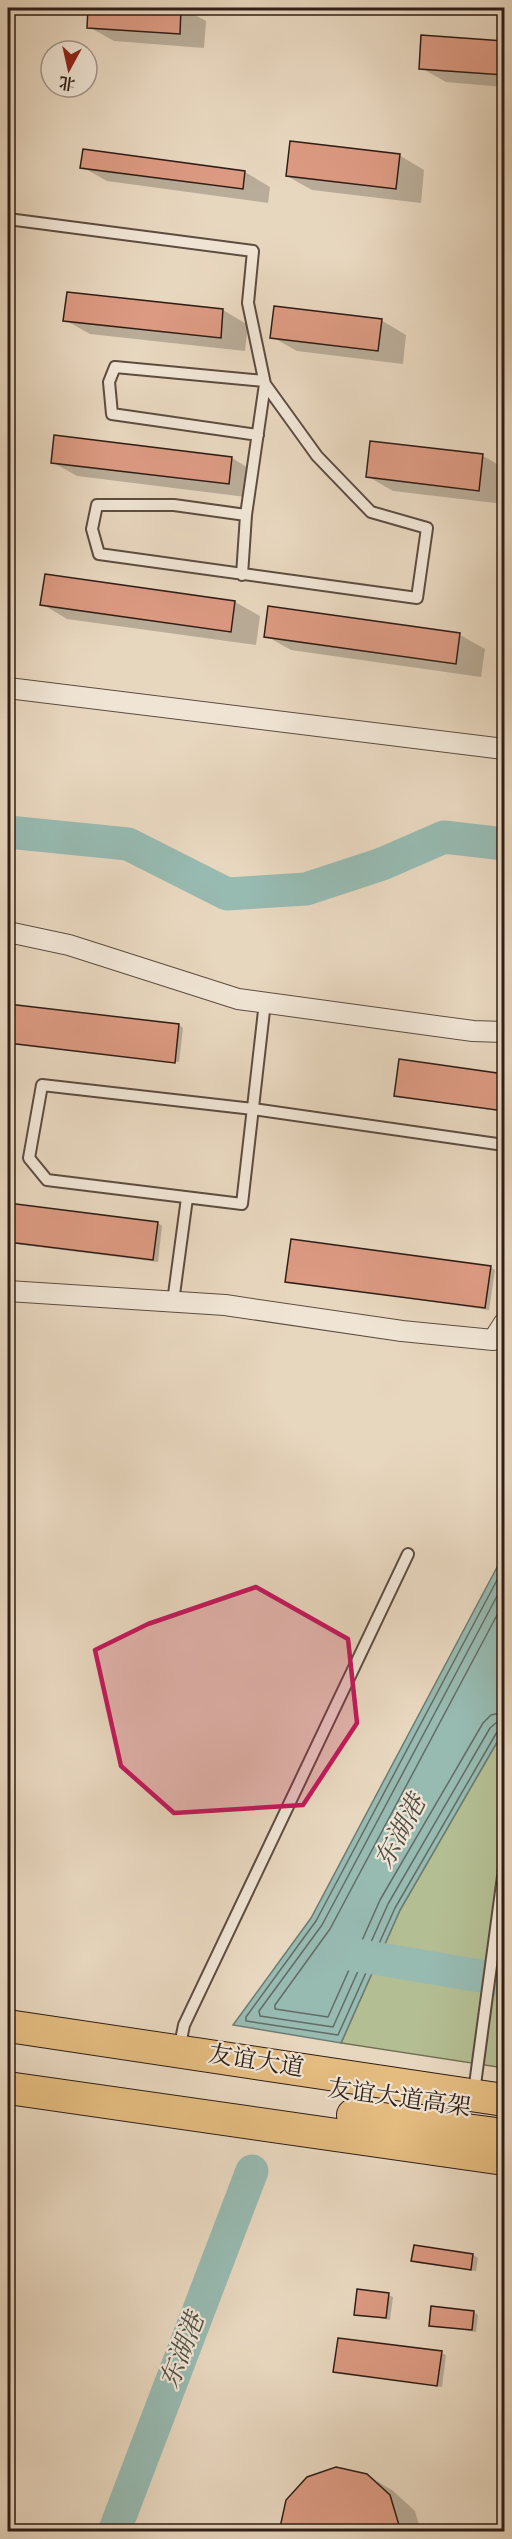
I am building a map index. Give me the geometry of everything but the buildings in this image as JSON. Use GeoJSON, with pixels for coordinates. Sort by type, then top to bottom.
{"type":"FeatureCollection","features":[{"type":"Feature","properties":{"kind":"main road","name":"友谊大道"},"geometry":{"type":"LineString","coordinates":[[8,2026],[504,2100]]}},
{"type":"Feature","properties":{"kind":"main road","name":"友谊大道高架"},"geometry":{"type":"LineString","coordinates":[[8,2045],[504,2114]]}},
{"type":"Feature","properties":{"kind":"main road","name":"友谊大道高架"},"geometry":{"type":"LineString","coordinates":[[8,2067],[504,2135]]}},
{"type":"Feature","properties":{"kind":"main road"},"geometry":{"type":"LineString","coordinates":[[8,2088],[504,2159]]}},
{"type":"Feature","properties":{"kind":"street"},"geometry":{"type":"LineString","coordinates":[[8,688],[504,749]]}},
{"type":"Feature","properties":{"kind":"street"},"geometry":{"type":"LineString","coordinates":[[8,932],[69,945],[238,999],[473,1031],[504,1032]]}},
{"type":"Feature","properties":{"kind":"street"},"geometry":{"type":"LineString","coordinates":[[8,1291],[225,1305],[402,1331],[493,1340],[504,1323]]}},
{"type":"Feature","properties":{"kind":"lane"},"geometry":{"type":"LineString","coordinates":[[8,219],[253,251],[248,303],[265,382],[246,515],[242,575]]}},
{"type":"Feature","properties":{"kind":"lane"},"geometry":{"type":"LineString","coordinates":[[246,515],[174,505],[97,506],[92,529],[99,554],[417,598],[426,528],[371,512],[317,456],[265,382],[115,367],[109,382],[112,414],[258,435]]}},
{"type":"Feature","properties":{"kind":"lane"},"geometry":{"type":"LineString","coordinates":[[265,1002],[253,1109],[242,1204],[47,1180],[29,1158],[42,1085],[253,1109],[504,1145]]}},
{"type":"Feature","properties":{"kind":"lane"},"geometry":{"type":"LineString","coordinates":[[173,1302],[187,1198]]}},
{"type":"Feature","properties":{"kind":"lane"},"geometry":{"type":"LineString","coordinates":[[178,2050],[184,2025],[408,1554]]}},
{"type":"Feature","properties":{"kind":"lane"},"geometry":{"type":"LineString","coordinates":[[473,2095],[504,1869]]}},
{"type":"Feature","properties":{"kind":"highlighted area"},"geometry":{"type":"Polygon","coordinates":[[[256,1587],[348,1639],[357,1723],[303,1805],[174,1813],[121,1766],[95,1650],[148,1624],[256,1587]]]}},
{"type":"Feature","properties":{"kind":"green space"},"geometry":{"type":"Polygon","coordinates":[[[504,1730],[504,2068],[341,2043],[400,1910],[504,1730]]]}},
{"type":"Feature","properties":{"kind":"water"},"geometry":{"type":"Polygon","coordinates":[[[504,1554],[504,1730],[400,1910],[341,2043],[233,2025],[311,1918],[504,1554]]]}},
{"type":"Feature","properties":{"kind":"waterway"},"geometry":{"type":"LineString","coordinates":[[8,832],[128,844],[227,894],[306,889],[382,864],[444,837],[504,844]]}},
{"type":"Feature","properties":{"kind":"waterway"},"geometry":{"type":"LineString","coordinates":[[338,1952],[504,1980]]}},
{"type":"Feature","properties":{"kind":"waterway","name":"东湖港"},"geometry":{"type":"LineString","coordinates":[[114,2532],[252,2171]]}}]}
